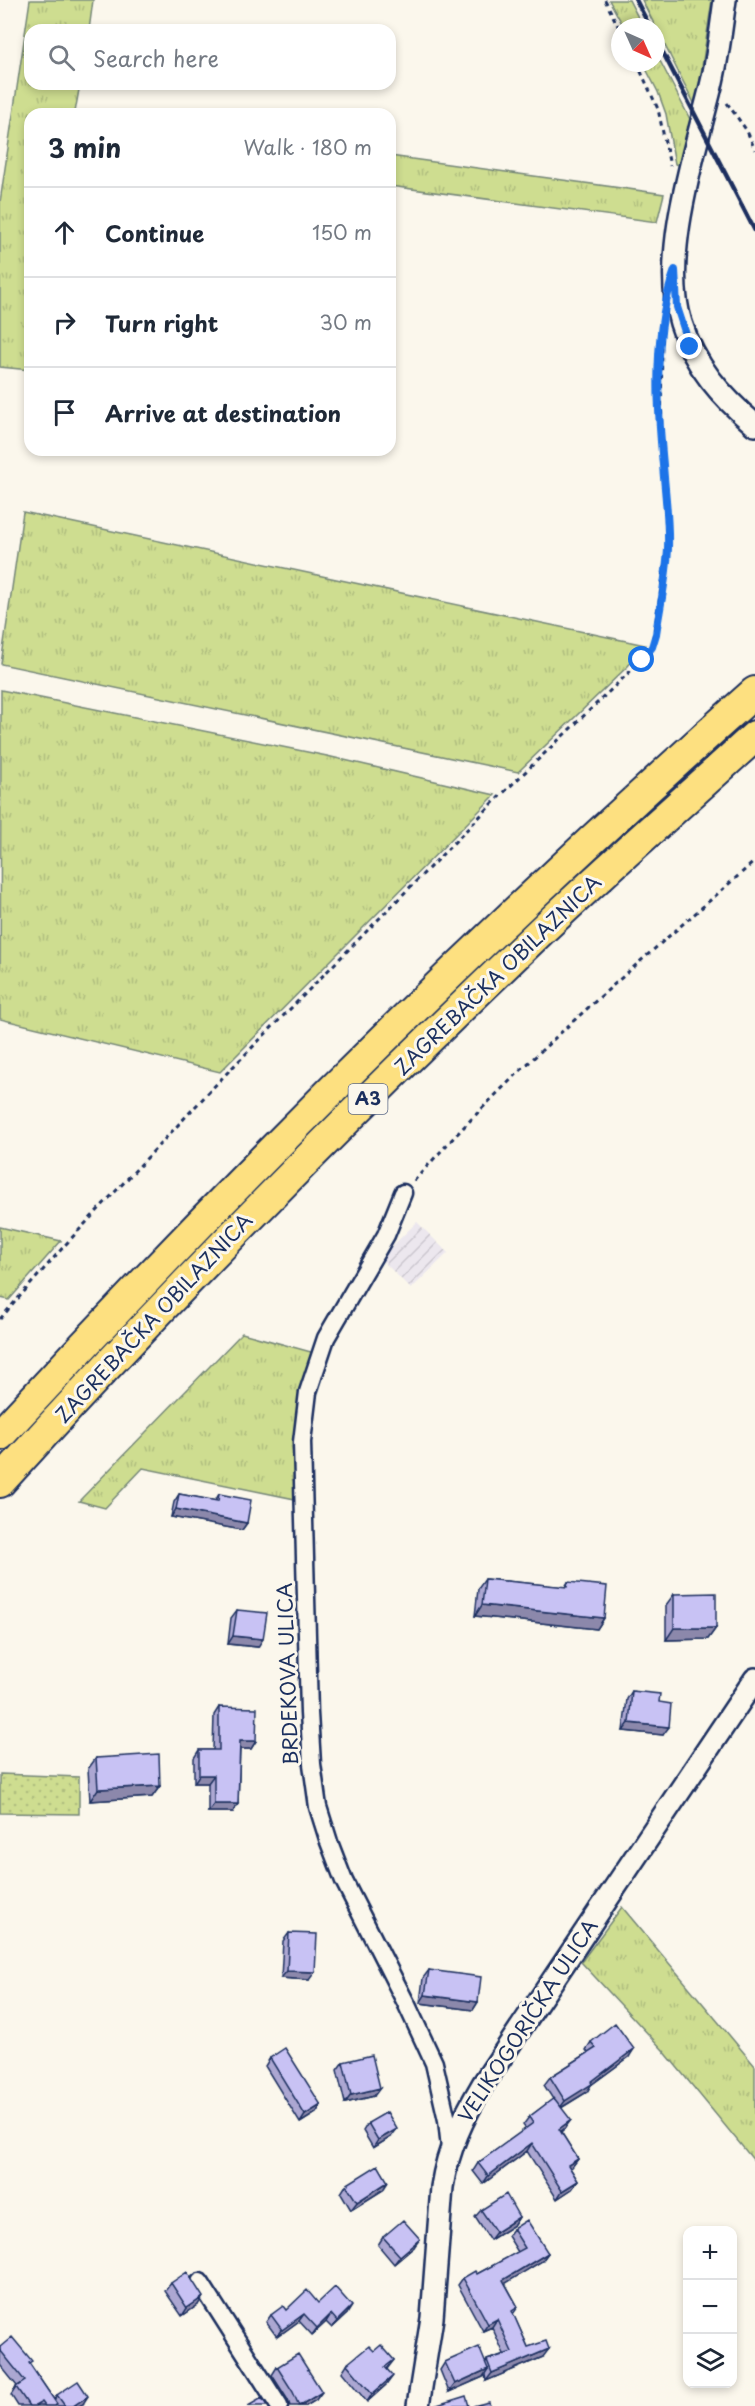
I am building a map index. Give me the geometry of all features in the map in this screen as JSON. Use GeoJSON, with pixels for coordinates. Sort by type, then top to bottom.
{"type":"FeatureCollection","features":[{"type":"Feature","properties":{"kind":"highway","name":"ZAGREBAČKA OBILAZNICA"},"geometry":{"type":"LineString","coordinates":[[0,1435],[198,1224],[388,1032],[520,905],[755,692]]}},
{"type":"Feature","properties":{"kind":"highway","name":"ZAGREBAČKA OBILAZNICA"},"geometry":{"type":"LineString","coordinates":[[0,1482],[206,1262],[327,1138],[544,928],[755,736]]}},
{"type":"Feature","properties":{"kind":"street"},"geometry":{"type":"LineString","coordinates":[[725,0],[712,82],[686,184],[675,270],[680,322],[690,347],[710,381],[727,401],[755,425]]}},
{"type":"Feature","properties":{"kind":"street","name":"BRDEKOVA ULICA"},"geometry":{"type":"LineString","coordinates":[[403,1193],[386,1235],[326,1338],[316,1362],[308,1392],[302,1442],[309,1713],[312,1764],[318,1807],[329,1842],[344,1881],[434,2063],[445,2111],[450,2148]]}},
{"type":"Feature","properties":{"kind":"street","name":"VELIKOGORIČKA ULICA"},"geometry":{"type":"LineString","coordinates":[[418,2406],[432,2318],[442,2187],[456,2131],[483,2084],[755,1679]]}},
{"type":"Feature","properties":{"kind":"street"},"geometry":{"type":"LineString","coordinates":[[200,2282],[279,2406]]}},
{"type":"Feature","properties":{"kind":"path"},"geometry":{"type":"LineString","coordinates":[[604,0],[614,18]]}},
{"type":"Feature","properties":{"kind":"path"},"geometry":{"type":"LineString","coordinates":[[641,72],[658,109],[671,168],[679,180],[686,184]]}},
{"type":"Feature","properties":{"kind":"path"},"geometry":{"type":"LineString","coordinates":[[712,82],[747,132],[755,150]]}},
{"type":"Feature","properties":{"kind":"path"},"geometry":{"type":"LineString","coordinates":[[0,1319],[233,1067],[498,798],[642,660],[652,647],[668,549],[660,418],[663,318]]}},
{"type":"Feature","properties":{"kind":"path"},"geometry":{"type":"LineString","coordinates":[[403,1193],[459,1129],[525,1065],[755,861]]}},
{"type":"Feature","properties":{"kind":"shaded area"},"geometry":{"type":"Polygon","coordinates":[[[417,1222],[448,1253],[411,1289],[380,1258],[417,1222]]]}},
{"type":"Feature","properties":{"kind":"green space"},"geometry":{"type":"Polygon","coordinates":[[[30,0],[93,0],[90,24],[26,24],[30,0]]]}},
{"type":"Feature","properties":{"kind":"green space"},"geometry":{"type":"Polygon","coordinates":[[[609,0],[629,0],[638,18],[619,18],[609,0]]]}},
{"type":"Feature","properties":{"kind":"green space"},"geometry":{"type":"Polygon","coordinates":[[[642,0],[712,0],[696,107],[665,46],[665,18],[651,18],[642,0]]]}},
{"type":"Feature","properties":{"kind":"green space"},"geometry":{"type":"Polygon","coordinates":[[[24,40],[24,90],[79,90],[76,108],[24,108],[24,369],[0,367],[0,202],[24,40]]]}},
{"type":"Feature","properties":{"kind":"green space"},"geometry":{"type":"Polygon","coordinates":[[[665,70],[692,123],[683,166],[675,164],[666,114],[648,72],[665,70]]]}},
{"type":"Feature","properties":{"kind":"green space"},"geometry":{"type":"Polygon","coordinates":[[[396,157],[664,194],[657,222],[396,187],[396,157]]]}},
{"type":"Feature","properties":{"kind":"green space"},"geometry":{"type":"Polygon","coordinates":[[[23,512],[645,645],[628,666],[518,772],[1,664],[23,512]]]}},
{"type":"Feature","properties":{"kind":"green space"},"geometry":{"type":"Polygon","coordinates":[[[1,690],[327,756],[495,795],[220,1072],[0,1019],[1,690]]]}},
{"type":"Feature","properties":{"kind":"green space"},"geometry":{"type":"Polygon","coordinates":[[[0,1227],[61,1241],[9,1300],[0,1298],[0,1227]]]}},
{"type":"Feature","properties":{"kind":"green space"},"geometry":{"type":"Polygon","coordinates":[[[242,1333],[311,1352],[296,1449],[295,1499],[143,1468],[105,1508],[79,1501],[242,1333]]]}},
{"type":"Feature","properties":{"kind":"green space"},"geometry":{"type":"Polygon","coordinates":[[[0,1774],[79,1777],[79,1814],[0,1813],[0,1774]]]}},
{"type":"Feature","properties":{"kind":"green space"},"geometry":{"type":"Polygon","coordinates":[[[622,1907],[755,2066],[755,2162],[663,2050],[581,1962],[622,1907]]]}},
{"type":"Feature","properties":{"kind":"building"},"geometry":{"type":"Polygon","coordinates":[[[179,1494],[218,1501],[219,1494],[251,1500],[247,1523],[176,1509],[179,1494]]]}},
{"type":"Feature","properties":{"kind":"building"},"geometry":{"type":"Polygon","coordinates":[[[485,1579],[567,1587],[568,1582],[607,1586],[604,1618],[482,1605],[485,1579]]]}},
{"type":"Feature","properties":{"kind":"building"},"geometry":{"type":"Polygon","coordinates":[[[716,1593],[716,1628],[674,1628],[674,1594],[716,1593]]]}},
{"type":"Feature","properties":{"kind":"building"},"geometry":{"type":"Polygon","coordinates":[[[237,1610],[267,1613],[263,1639],[233,1636],[237,1610]]]}},
{"type":"Feature","properties":{"kind":"building"},"geometry":{"type":"Polygon","coordinates":[[[632,1691],[660,1694],[659,1702],[671,1704],[669,1727],[629,1723],[632,1691]]]}},
{"type":"Feature","properties":{"kind":"building"},"geometry":{"type":"Polygon","coordinates":[[[219,1707],[257,1708],[256,1741],[240,1741],[238,1804],[214,1804],[214,1775],[199,1775],[199,1750],[219,1750],[219,1707]]]}},
{"type":"Feature","properties":{"kind":"building"},"geometry":{"type":"Polygon","coordinates":[[[159,1754],[160,1786],[98,1789],[96,1758],[159,1754]]]}},
{"type":"Feature","properties":{"kind":"building"},"geometry":{"type":"Polygon","coordinates":[[[289,1933],[317,1934],[315,1972],[287,1971],[289,1933]]]}},
{"type":"Feature","properties":{"kind":"building"},"geometry":{"type":"Polygon","coordinates":[[[429,1970],[481,1977],[478,2002],[425,1995],[429,1970]]]}},
{"type":"Feature","properties":{"kind":"building"},"geometry":{"type":"Polygon","coordinates":[[[615,2023],[634,2049],[591,2082],[592,2084],[565,2101],[550,2077],[596,2048],[591,2042],[615,2023]]]}},
{"type":"Feature","properties":{"kind":"building"},"geometry":{"type":"Polygon","coordinates":[[[285,2048],[321,2105],[305,2115],[270,2058],[285,2048]]]}},
{"type":"Feature","properties":{"kind":"building"},"geometry":{"type":"Polygon","coordinates":[[[372,2055],[380,2088],[351,2095],[343,2062],[372,2055]]]}},
{"type":"Feature","properties":{"kind":"building"},"geometry":{"type":"Polygon","coordinates":[[[554,2098],[571,2120],[559,2129],[578,2159],[568,2165],[578,2181],[562,2191],[532,2143],[488,2176],[478,2163],[533,2123],[529,2117],[554,2098]]]}},
{"type":"Feature","properties":{"kind":"building"},"geometry":{"type":"Polygon","coordinates":[[[387,2112],[397,2129],[378,2140],[368,2123],[387,2112]]]}},
{"type":"Feature","properties":{"kind":"building"},"geometry":{"type":"Polygon","coordinates":[[[378,2165],[388,2182],[357,2202],[346,2185],[378,2165]]]}},
{"type":"Feature","properties":{"kind":"building"},"geometry":{"type":"Polygon","coordinates":[[[506,2194],[519,2217],[496,2232],[481,2210],[506,2194]]]}},
{"type":"Feature","properties":{"kind":"building"},"geometry":{"type":"Polygon","coordinates":[[[403,2220],[420,2239],[400,2256],[383,2237],[403,2220]]]}},
{"type":"Feature","properties":{"kind":"building"},"geometry":{"type":"Polygon","coordinates":[[[527,2220],[548,2253],[503,2280],[518,2307],[512,2311],[528,2347],[546,2341],[549,2349],[492,2373],[487,2360],[512,2352],[497,2319],[488,2324],[463,2278],[475,2271],[477,2274],[525,2248],[513,2229],[527,2220]]]}},
{"type":"Feature","properties":{"kind":"building"},"geometry":{"type":"Polygon","coordinates":[[[187,2272],[203,2297],[187,2308],[171,2283],[187,2272]]]}},
{"type":"Feature","properties":{"kind":"building"},"geometry":{"type":"Polygon","coordinates":[[[335,2287],[352,2306],[337,2321],[331,2314],[317,2328],[304,2314],[282,2330],[271,2315],[283,2306],[286,2310],[307,2290],[318,2303],[335,2287]]]}},
{"type":"Feature","properties":{"kind":"building"},"geometry":{"type":"Polygon","coordinates":[[[12,2337],[32,2361],[29,2363],[57,2404],[55,2406],[45,2406],[42,2402],[29,2406],[16,2387],[25,2381],[0,2350],[0,2347],[12,2337]]]}},
{"type":"Feature","properties":{"kind":"building"},"geometry":{"type":"Polygon","coordinates":[[[381,2345],[394,2360],[385,2367],[393,2376],[372,2394],[347,2364],[369,2346],[374,2351],[381,2345]]]}},
{"type":"Feature","properties":{"kind":"building"},"geometry":{"type":"Polygon","coordinates":[[[479,2347],[488,2369],[455,2384],[445,2362],[479,2347]]]}},
{"type":"Feature","properties":{"kind":"building"},"geometry":{"type":"Polygon","coordinates":[[[298,2354],[322,2392],[299,2406],[277,2367],[298,2354]]]}},
{"type":"Feature","properties":{"kind":"building"},"geometry":{"type":"Polygon","coordinates":[[[78,2381],[88,2396],[73,2406],[65,2406],[57,2395],[78,2381]]]}},
{"type":"Feature","properties":{"kind":"building"},"geometry":{"type":"Polygon","coordinates":[[[466,2396],[469,2406],[434,2406],[466,2396]]]}},
{"type":"Feature","properties":{"kind":"building"},"geometry":{"type":"Polygon","coordinates":[[[262,2398],[267,2406],[248,2406],[262,2398]]]}},
{"type":"Feature","properties":{"kind":"building"},"geometry":{"type":"Polygon","coordinates":[[[489,2402],[490,2406],[473,2406],[489,2402]]]}},
{"type":"Feature","properties":{"kind":"railway"},"geometry":{"type":"LineString","coordinates":[[636,0],[645,18]]}},
{"type":"Feature","properties":{"kind":"railway"},"geometry":{"type":"LineString","coordinates":[[665,56],[755,231]]}},
{"type":"Feature","properties":{"kind":"route"},"geometry":{"type":"LineString","coordinates":[[642,660],[652,647],[656,634],[668,549],[668,514],[661,428],[661,328],[666,296],[675,270],[677,307],[690,347]]}}]}
